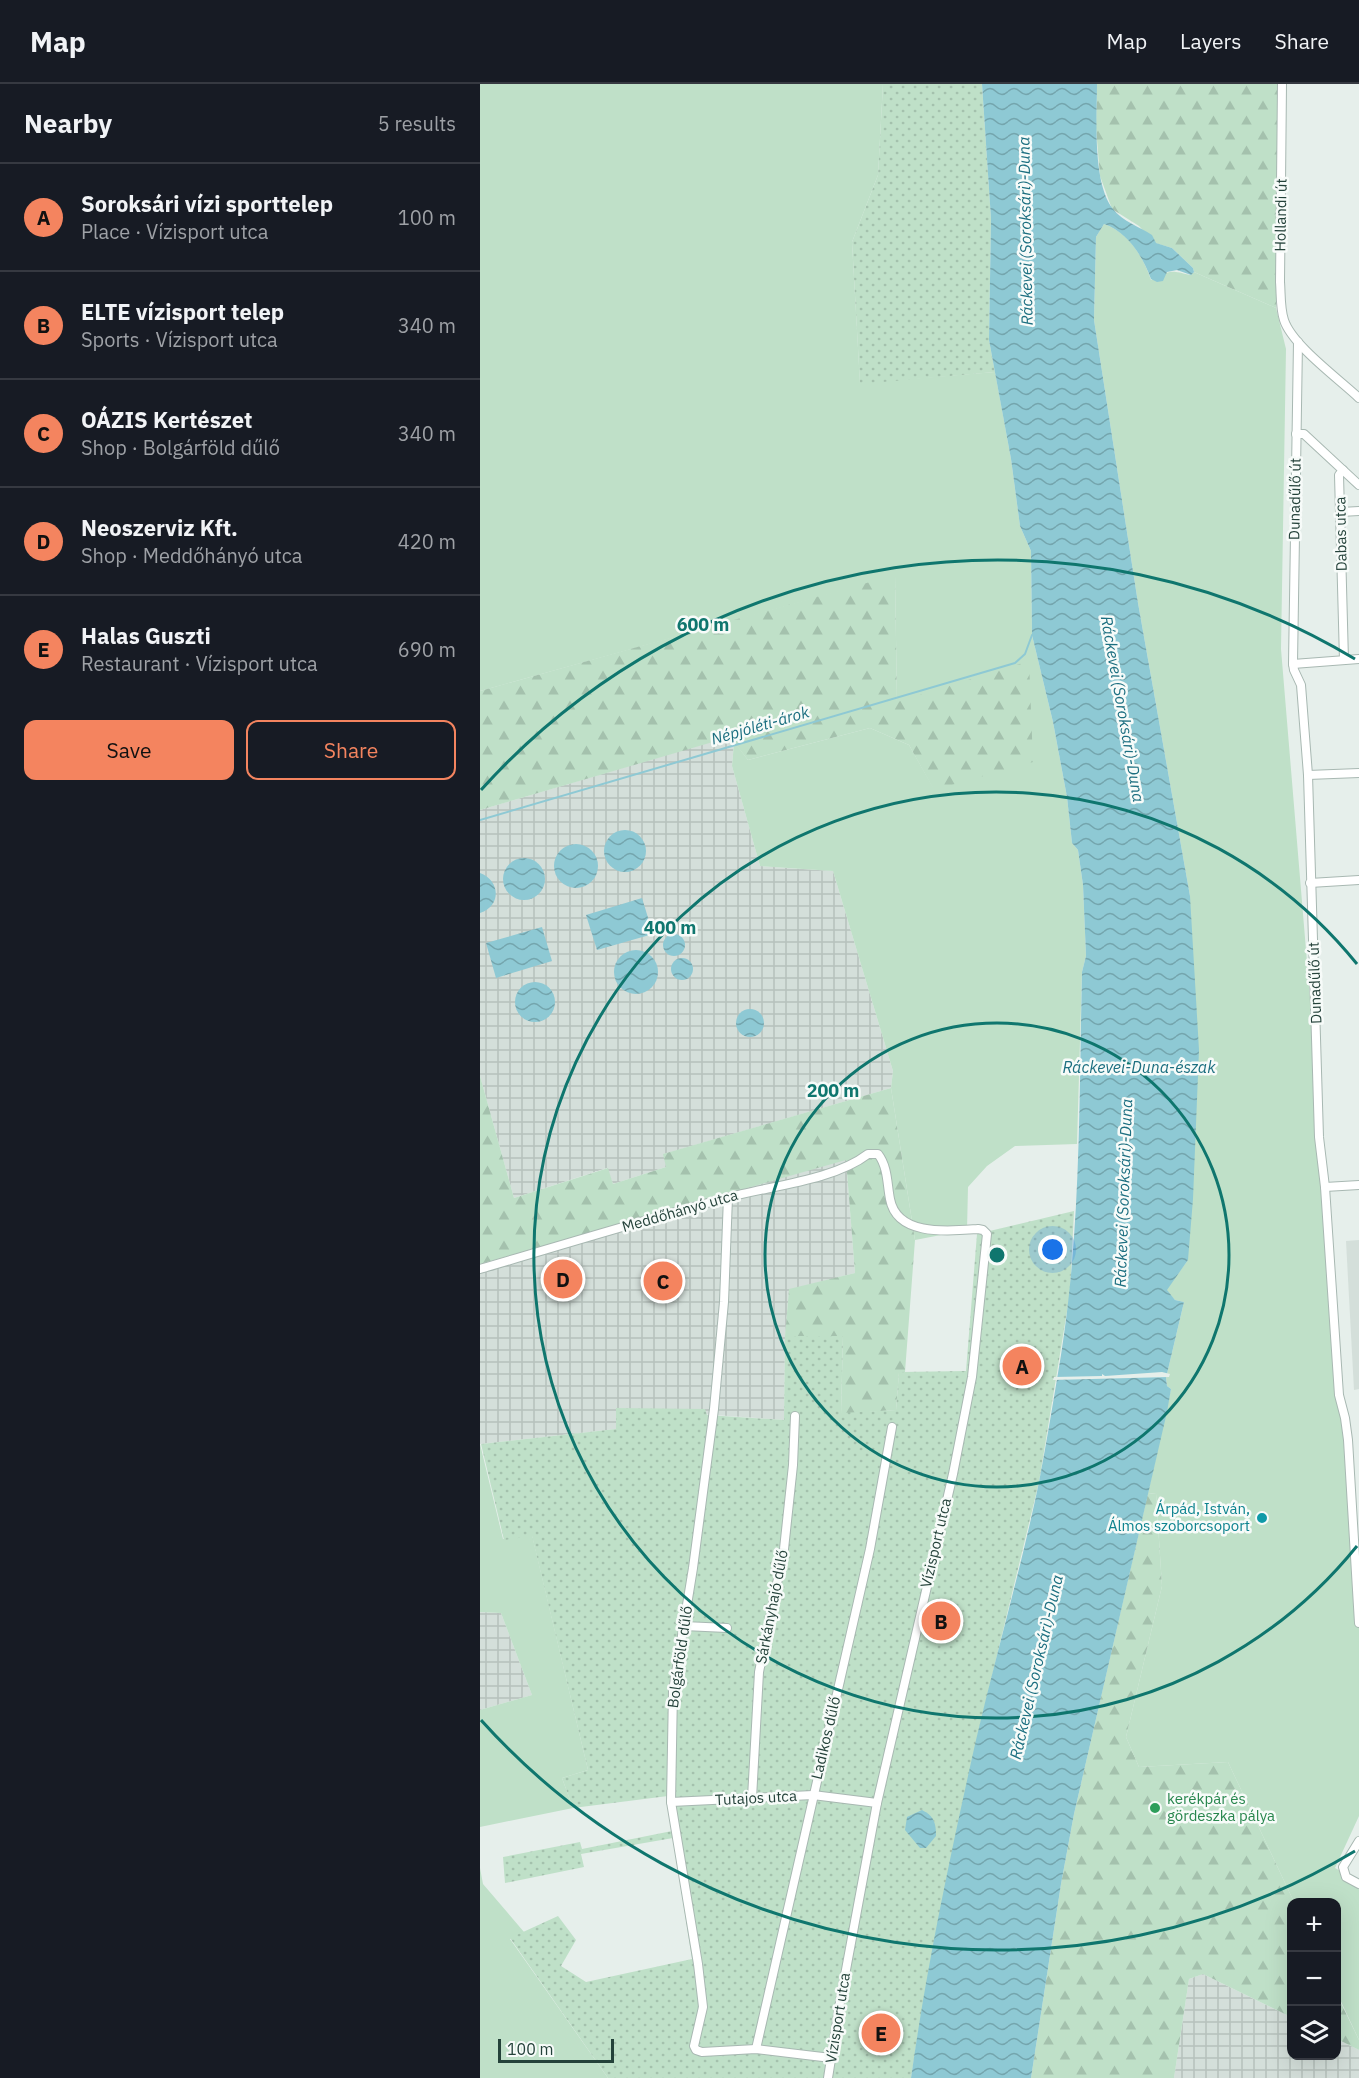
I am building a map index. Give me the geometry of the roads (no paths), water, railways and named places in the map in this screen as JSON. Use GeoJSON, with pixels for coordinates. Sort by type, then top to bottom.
{"type":"FeatureCollection","features":[{"type":"Feature","properties":{"kind":"street","name":"Hollandi út"},"geometry":{"type":"LineString","coordinates":[[1282,84],[1281,305],[1284,320],[1298,342]]}},
{"type":"Feature","properties":{"kind":"street"},"geometry":{"type":"LineString","coordinates":[[1298,342],[1359,397]]}},
{"type":"Feature","properties":{"kind":"street","name":"Dunadűlő út"},"geometry":{"type":"LineString","coordinates":[[1298,342],[1293,663],[1302,695],[1308,776],[1319,1137],[1325,1187],[1339,1395],[1348,1440],[1359,1623]]}},
{"type":"Feature","properties":{"kind":"street"},"geometry":{"type":"LineString","coordinates":[[1296,434],[1304,434],[1359,484]]}},
{"type":"Feature","properties":{"kind":"street","name":"Dabas utca"},"geometry":{"type":"LineString","coordinates":[[1343,470],[1340,475],[1344,660]]}},
{"type":"Feature","properties":{"kind":"street"},"geometry":{"type":"LineString","coordinates":[[1341,512],[1359,511]]}},
{"type":"Feature","properties":{"kind":"street"},"geometry":{"type":"LineString","coordinates":[[1293,663],[1359,659]]}},
{"type":"Feature","properties":{"kind":"street"},"geometry":{"type":"LineString","coordinates":[[1308,776],[1359,772]]}},
{"type":"Feature","properties":{"kind":"street"},"geometry":{"type":"LineString","coordinates":[[1310,883],[1359,880]]}},
{"type":"Feature","properties":{"kind":"street","name":"Meddőhányó utca"},"geometry":{"type":"LineString","coordinates":[[480,1269],[728,1197],[809,1178],[857,1162],[868,1154],[878,1155]]}},
{"type":"Feature","properties":{"kind":"street","name":"Vízisport utca"},"geometry":{"type":"LineString","coordinates":[[828,2078],[877,1803],[953,1474],[972,1377],[987,1234],[978,1229],[922,1229],[906,1223],[893,1210],[883,1161],[878,1155]]}},
{"type":"Feature","properties":{"kind":"street"},"geometry":{"type":"LineString","coordinates":[[1325,1187],[1359,1185]]}},
{"type":"Feature","properties":{"kind":"street","name":"Bolgárföld dűlő"},"geometry":{"type":"LineString","coordinates":[[728,1197],[724,1302],[714,1409],[693,1568],[673,1691],[671,1802],[703,2007],[694,2046],[696,2050],[702,2052],[756,2049],[831,2058]]}},
{"type":"Feature","properties":{"kind":"street","name":"Sárkányhajó dűlő"},"geometry":{"type":"LineString","coordinates":[[752,1798],[759,1672],[784,1549],[793,1465],[795,1416]]}},
{"type":"Feature","properties":{"kind":"street","name":"Ladikos dűlő"},"geometry":{"type":"LineString","coordinates":[[756,2049],[870,1549],[892,1426]]}},
{"type":"Feature","properties":{"kind":"street"},"geometry":{"type":"LineString","coordinates":[[684,1626],[727,1628]]}},
{"type":"Feature","properties":{"kind":"street","name":"Tutajos utca"},"geometry":{"type":"LineString","coordinates":[[671,1802],[813,1795],[877,1803]]}},
{"type":"Feature","properties":{"kind":"street"},"geometry":{"type":"LineString","coordinates":[[1358,1884],[1346,1877],[1343,1867],[1359,1841]]}},
{"type":"Feature","properties":{"kind":"water","name":"Ráckevei-Duna-észak"},"geometry":{"type":"Polygon","coordinates":[[[982,84],[1097,84],[1097,149],[1106,197],[1117,213],[1152,235],[1156,243],[1172,248],[1193,268],[1194,272],[1191,275],[1177,270],[1167,272],[1163,281],[1157,282],[1151,279],[1134,246],[1120,233],[1104,224],[1096,237],[1094,320],[1138,603],[1190,896],[1199,1050],[1193,1199],[1188,1260],[1167,1290],[1175,1300],[1184,1302],[1166,1378],[1167,1386],[1171,1389],[1074,1814],[1031,2078],[911,2078],[924,1993],[949,1866],[976,1740],[1032,1515],[1061,1355],[1068,1308],[1076,1212],[1082,972],[1086,956],[1083,885],[1078,850],[1072,843],[1067,797],[1053,722],[1032,635],[1031,551],[1020,526],[1011,459],[989,340],[991,219],[982,84]]]}},
{"type":"Feature","properties":{"kind":"water"},"geometry":{"type":"Polygon","coordinates":[[[625,830],[633,831],[640,836],[645,843],[645,859],[640,866],[633,871],[625,872],[617,871],[610,866],[605,859],[604,851],[605,843],[610,836],[617,831],[625,830]]]}},
{"type":"Feature","properties":{"kind":"water"},"geometry":{"type":"Polygon","coordinates":[[[576,844],[591,851],[598,866],[591,881],[576,888],[561,881],[554,866],[561,851],[576,844]]]}},
{"type":"Feature","properties":{"kind":"water"},"geometry":{"type":"Polygon","coordinates":[[[524,858],[539,864],[545,879],[539,894],[524,900],[509,894],[503,879],[509,864],[524,858]]]}},
{"type":"Feature","properties":{"kind":"water"},"geometry":{"type":"Polygon","coordinates":[[[480,873],[492,881],[496,893],[492,905],[480,913],[480,873]]]}},
{"type":"Feature","properties":{"kind":"water"},"geometry":{"type":"Polygon","coordinates":[[[642,898],[653,934],[597,950],[586,915],[642,898]]]}},
{"type":"Feature","properties":{"kind":"water"},"geometry":{"type":"Polygon","coordinates":[[[542,927],[552,961],[496,978],[486,943],[542,927]]]}},
{"type":"Feature","properties":{"kind":"water"},"geometry":{"type":"Polygon","coordinates":[[[674,934],[682,937],[685,945],[682,953],[674,956],[666,953],[663,945],[666,937],[674,934]]]}},
{"type":"Feature","properties":{"kind":"water"},"geometry":{"type":"Polygon","coordinates":[[[636,950],[645,951],[652,956],[657,963],[657,981],[652,988],[645,993],[636,994],[627,993],[620,988],[615,981],[614,972],[615,963],[620,956],[627,951],[636,950]]]}},
{"type":"Feature","properties":{"kind":"water"},"geometry":{"type":"Polygon","coordinates":[[[682,958],[690,961],[693,969],[690,977],[682,980],[674,977],[671,969],[674,961],[682,958]]]}},
{"type":"Feature","properties":{"kind":"water"},"geometry":{"type":"Polygon","coordinates":[[[535,982],[543,983],[549,988],[554,994],[554,1010],[549,1016],[543,1021],[535,1022],[527,1021],[521,1016],[516,1010],[515,1002],[516,994],[521,988],[527,983],[535,982]]]}},
{"type":"Feature","properties":{"kind":"water"},"geometry":{"type":"Polygon","coordinates":[[[750,1009],[760,1013],[764,1023],[760,1033],[750,1037],[740,1033],[736,1023],[740,1013],[750,1009]]]}},
{"type":"Feature","properties":{"kind":"water"},"geometry":{"type":"Polygon","coordinates":[[[922,1810],[934,1820],[936,1836],[926,1848],[920,1848],[905,1830],[907,1817],[922,1810]]]}},
{"type":"Feature","properties":{"kind":"waterway","name":"Népjóléti-árok"},"geometry":{"type":"LineString","coordinates":[[480,820],[1015,663],[1025,654],[1032,635]]}},
{"type":"Feature","properties":{"kind":"place","name":"Neoszerviz Kft."},"geometry":{"type":"Point","coordinates":[563,1279]}},
{"type":"Feature","properties":{"kind":"place","name":"OÁZIS Kertészet"},"geometry":{"type":"Point","coordinates":[663,1281]}},
{"type":"Feature","properties":{"kind":"place","name":"Soroksári vízi sporttelep"},"geometry":{"type":"Point","coordinates":[1022,1366]}},
{"type":"Feature","properties":{"kind":"place","name":"Árpád, István, Álmos szoborcsoport"},"geometry":{"type":"Point","coordinates":[1262,1518]}},
{"type":"Feature","properties":{"kind":"place","name":"ELTE vízisport telep"},"geometry":{"type":"Point","coordinates":[941,1621]}},
{"type":"Feature","properties":{"kind":"place","name":"kerékpár és gördeszka pálya"},"geometry":{"type":"Point","coordinates":[1155,1808]}},
{"type":"Feature","properties":{"kind":"place","name":"Halas Guszti"},"geometry":{"type":"Point","coordinates":[881,2033]}},
{"type":"Feature","properties":{"kind":"water label","name":"Ráckevei (Soroksári)-Duna"},"geometry":{"type":"Point","coordinates":[1025,231]}},
{"type":"Feature","properties":{"kind":"water label","name":"Ráckevei (Soroksári)-Duna"},"geometry":{"type":"Point","coordinates":[1123,709]}},
{"type":"Feature","properties":{"kind":"water label","name":"Ráckevei (Soroksári)-Duna"},"geometry":{"type":"Point","coordinates":[1123,1193]}},
{"type":"Feature","properties":{"kind":"water label","name":"Ráckevei (Soroksári)-Duna"},"geometry":{"type":"Point","coordinates":[1036,1667]}}]}
